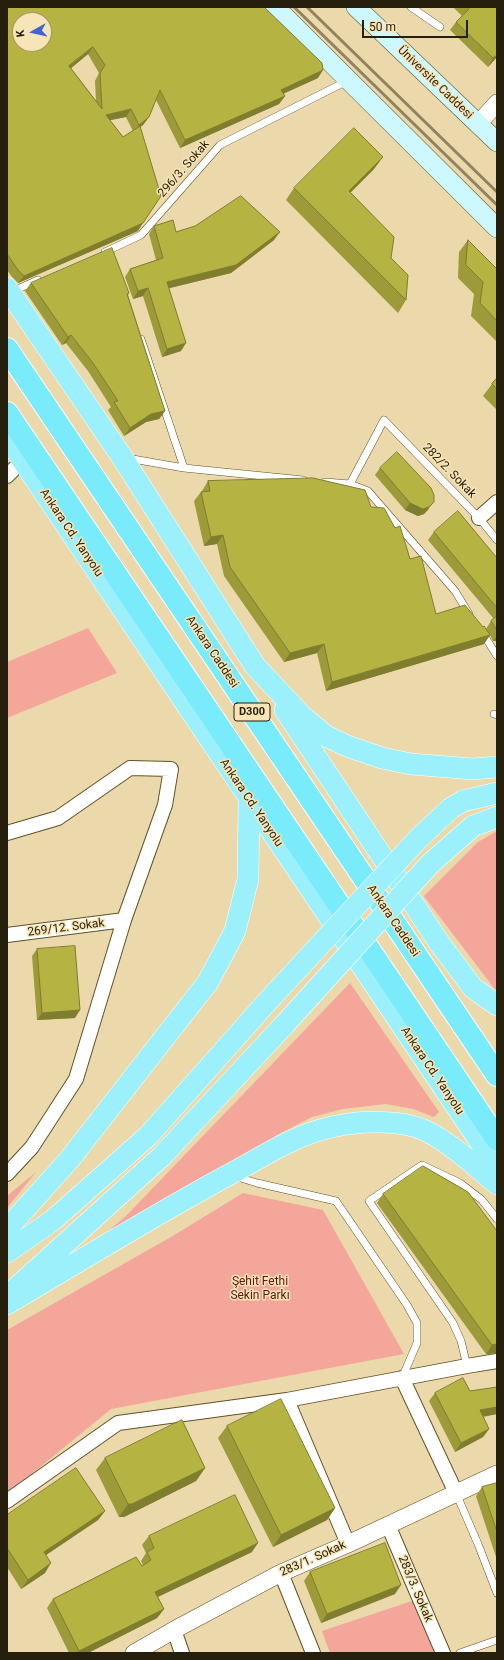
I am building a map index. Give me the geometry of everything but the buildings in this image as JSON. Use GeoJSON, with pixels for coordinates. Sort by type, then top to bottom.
{"type":"FeatureCollection","features":[{"type":"Feature","properties":{"kind":"highway","name":"Ankara Caddesi"},"geometry":{"type":"LineString","coordinates":[[7,349],[497,1075]]}},
{"type":"Feature","properties":{"kind":"highway","name":"D300"},"geometry":{"type":"LineString","coordinates":[[7,413],[497,1138]]}},
{"type":"Feature","properties":{"kind":"main road"},"geometry":{"type":"LineString","coordinates":[[275,7],[497,228]]}},
{"type":"Feature","properties":{"kind":"main road","name":"Üniversite Caddesi"},"geometry":{"type":"LineString","coordinates":[[356,7],[486,132]]}},
{"type":"Feature","properties":{"kind":"main road"},"geometry":{"type":"LineString","coordinates":[[8,290],[122,457],[255,666],[440,944],[473,988],[497,1005]]}},
{"type":"Feature","properties":{"kind":"main road","name":"Ankara Cd. Yanyolu"},"geometry":{"type":"LineString","coordinates":[[7,437],[249,800],[497,1167]]}},
{"type":"Feature","properties":{"kind":"main road"},"geometry":{"type":"LineString","coordinates":[[255,666],[302,716],[326,736],[347,746],[382,758],[411,764],[473,769],[497,767]]}},
{"type":"Feature","properties":{"kind":"main road"},"geometry":{"type":"LineString","coordinates":[[7,1252],[52,1221],[148,1136],[267,1002],[418,838],[451,808],[463,801],[497,793]]}},
{"type":"Feature","properties":{"kind":"main road"},"geometry":{"type":"LineString","coordinates":[[7,1229],[69,1160],[208,982],[235,931],[248,879],[249,800]]}},
{"type":"Feature","properties":{"kind":"main road"},"geometry":{"type":"LineString","coordinates":[[7,1296],[162,1156],[285,1024],[430,864],[473,826],[497,817]]}},
{"type":"Feature","properties":{"kind":"main road"},"geometry":{"type":"LineString","coordinates":[[7,1304],[229,1174],[284,1145],[332,1127],[364,1122],[397,1123],[424,1130],[451,1147],[497,1184]]}},
{"type":"Feature","properties":{"kind":"street"},"geometry":{"type":"LineString","coordinates":[[486,132],[497,104]]}},
{"type":"Feature","properties":{"kind":"street"},"geometry":{"type":"LineString","coordinates":[[486,132],[497,116]]}},
{"type":"Feature","properties":{"kind":"street"},"geometry":{"type":"LineString","coordinates":[[7,476],[23,460]]}},
{"type":"Feature","properties":{"kind":"street"},"geometry":{"type":"LineString","coordinates":[[479,518],[497,502]]}},
{"type":"Feature","properties":{"kind":"street"},"geometry":{"type":"LineString","coordinates":[[7,833],[58,818],[130,768],[171,769],[165,805],[124,920],[76,1079],[32,1147],[7,1174]]}},
{"type":"Feature","properties":{"kind":"street","name":"269/12. Sokak"},"geometry":{"type":"LineString","coordinates":[[7,935],[124,920]]}},
{"type":"Feature","properties":{"kind":"street"},"geometry":{"type":"LineString","coordinates":[[7,1501],[118,1423],[287,1400],[497,1361]]}},
{"type":"Feature","properties":{"kind":"street"},"geometry":{"type":"LineString","coordinates":[[402,1378],[456,1493]]}},
{"type":"Feature","properties":{"kind":"street"},"geometry":{"type":"LineString","coordinates":[[287,1400],[348,1544]]}},
{"type":"Feature","properties":{"kind":"street","name":"283/1. Sokak"},"geometry":{"type":"LineString","coordinates":[[134,1653],[281,1573],[348,1544],[497,1474]]}},
{"type":"Feature","properties":{"kind":"street","name":"283/3. Sokak"},"geometry":{"type":"LineString","coordinates":[[388,1525],[443,1653]]}},
{"type":"Feature","properties":{"kind":"street"},"geometry":{"type":"LineString","coordinates":[[281,1573],[313,1653]]}},
{"type":"Feature","properties":{"kind":"street"},"geometry":{"type":"LineString","coordinates":[[174,1630],[182,1653]]}},
{"type":"Feature","properties":{"kind":"lane"},"geometry":{"type":"LineString","coordinates":[[411,7],[440,27]]}},
{"type":"Feature","properties":{"kind":"lane","name":"296/3. Sokak"},"geometry":{"type":"LineString","coordinates":[[95,256],[111,254],[141,236],[220,145],[349,80]]}},
{"type":"Feature","properties":{"kind":"lane"},"geometry":{"type":"LineString","coordinates":[[8,290],[46,277]]}},
{"type":"Feature","properties":{"kind":"lane"},"geometry":{"type":"LineString","coordinates":[[138,330],[154,373],[184,468]]}},
{"type":"Feature","properties":{"kind":"lane","name":"282/2. Sokak"},"geometry":{"type":"LineString","coordinates":[[350,484],[384,420],[479,518],[497,540]]}},
{"type":"Feature","properties":{"kind":"lane"},"geometry":{"type":"LineString","coordinates":[[122,457],[184,468],[310,480]]}},
{"type":"Feature","properties":{"kind":"lane"},"geometry":{"type":"LineString","coordinates":[[318,481],[350,484],[368,491],[455,591],[497,656]]}},
{"type":"Feature","properties":{"kind":"lane"},"geometry":{"type":"LineString","coordinates":[[467,1366],[461,1341],[453,1323],[369,1201],[422,1165],[460,1183],[482,1200],[497,1218]]}},
{"type":"Feature","properties":{"kind":"lane"},"geometry":{"type":"LineString","coordinates":[[229,1174],[256,1183],[336,1201],[407,1305],[417,1323],[417,1343],[402,1378]]}},
{"type":"Feature","properties":{"kind":"lane"},"geometry":{"type":"LineString","coordinates":[[456,1493],[497,1593]]}},
{"type":"Feature","properties":{"kind":"lane"},"geometry":{"type":"LineString","coordinates":[[460,1653],[497,1640]]}},
{"type":"Feature","properties":{"kind":"green space"},"geometry":{"type":"Polygon","coordinates":[[[88,628],[117,673],[7,718],[7,662],[88,628]]]}},
{"type":"Feature","properties":{"kind":"green space"},"geometry":{"type":"Polygon","coordinates":[[[497,831],[497,992],[424,896],[478,842],[497,831]]]}},
{"type":"Feature","properties":{"kind":"green space"},"geometry":{"type":"Polygon","coordinates":[[[350,983],[439,1112],[434,1117],[413,1109],[386,1104],[343,1109],[312,1117],[279,1134],[78,1257],[126,1216],[350,983]]]}},
{"type":"Feature","properties":{"kind":"green space"},"geometry":{"type":"Polygon","coordinates":[[[36,1172],[7,1208],[7,1196],[36,1172]]]}},
{"type":"Feature","properties":{"kind":"green space","name":"Şehit Fethi Sekin Parkı"},"geometry":{"type":"Polygon","coordinates":[[[243,1193],[323,1210],[404,1354],[111,1409],[7,1494],[7,1330],[171,1237],[243,1193]]]}},
{"type":"Feature","properties":{"kind":"green space"},"geometry":{"type":"Polygon","coordinates":[[[415,1600],[442,1653],[330,1653],[322,1631],[415,1600]]]}},
{"type":"Feature","properties":{"kind":"railway"},"geometry":{"type":"LineString","coordinates":[[294,7],[497,205]]}},
{"type":"Feature","properties":{"kind":"railway"},"geometry":{"type":"LineString","coordinates":[[307,7],[497,192]]}}]}
